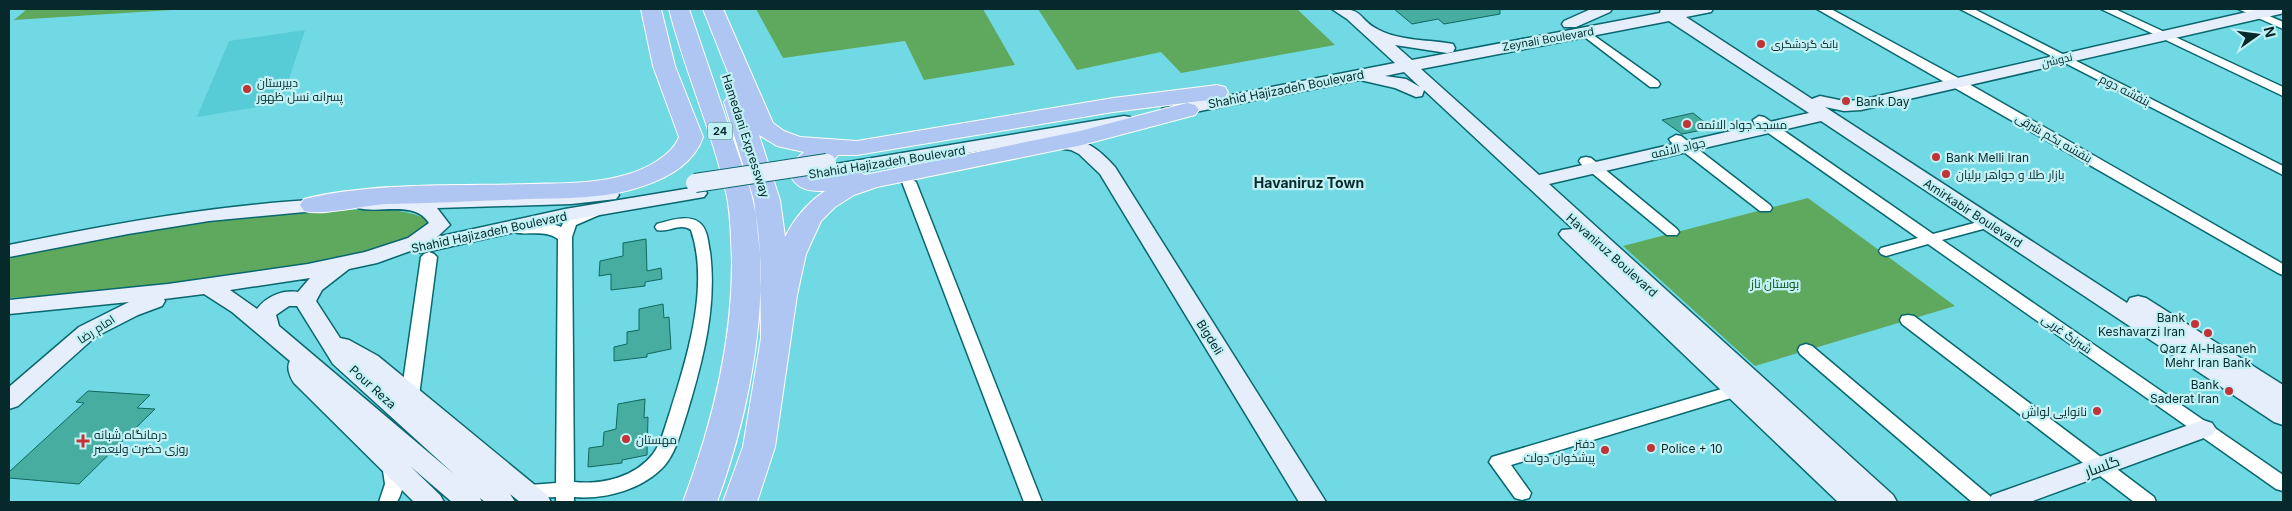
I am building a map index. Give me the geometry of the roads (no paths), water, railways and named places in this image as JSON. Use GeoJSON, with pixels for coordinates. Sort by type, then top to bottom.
{"type":"FeatureCollection","features":[{"type":"Feature","properties":{"kind":"highway"},"geometry":{"type":"LineString","coordinates":[[312,205],[366,197],[581,190],[631,182],[655,172],[687,148],[691,138],[688,125],[664,66],[651,9]]}},
{"type":"Feature","properties":{"kind":"highway","name":"Hamedani Expressway"},"geometry":{"type":"LineString","coordinates":[[679,9],[718,122],[740,203],[746,258],[742,337],[733,391],[708,481],[700,502]]}},
{"type":"Feature","properties":{"kind":"highway","name":"Hamedani Expressway"},"geometry":{"type":"LineString","coordinates":[[704,9],[750,141],[767,200],[774,253],[776,338],[759,447],[740,502]]}},
{"type":"Feature","properties":{"kind":"highway"},"geometry":{"type":"LineString","coordinates":[[713,9],[749,100],[767,131],[788,141],[806,146],[857,148]]}},
{"type":"Feature","properties":{"kind":"highway"},"geometry":{"type":"LineString","coordinates":[[1219,97],[1121,128],[1056,143],[820,184],[809,182],[803,178],[801,167],[806,161],[825,154],[1113,105],[1219,97]]}},
{"type":"Feature","properties":{"kind":"highway"},"geometry":{"type":"LineString","coordinates":[[776,338],[791,255],[799,234],[809,217],[844,191],[870,181],[996,154]]}},
{"type":"Feature","properties":{"kind":"main road","name":"Havaniruz Boulevard"},"geometry":{"type":"LineString","coordinates":[[1335,9],[1340,20],[1394,63],[1425,91],[1735,391],[1855,502]]}},
{"type":"Feature","properties":{"kind":"main road","name":"Havaniruz Boulevard"},"geometry":{"type":"LineString","coordinates":[[1340,9],[1353,16],[1371,34],[1394,63]]}},
{"type":"Feature","properties":{"kind":"main road"},"geometry":{"type":"LineString","coordinates":[[1577,30],[1604,9]]}},
{"type":"Feature","properties":{"kind":"main road","name":"Zeynali Boulevard"},"geometry":{"type":"LineString","coordinates":[[1577,30],[1649,9]]}},
{"type":"Feature","properties":{"kind":"main road","name":"Zeynali Boulevard"},"geometry":{"type":"LineString","coordinates":[[1394,63],[1674,12],[1706,9]]}},
{"type":"Feature","properties":{"kind":"main road"},"geometry":{"type":"LineString","coordinates":[[1720,9],[1712,14],[1709,21],[1722,43]]}},
{"type":"Feature","properties":{"kind":"main road","name":"ندوشن"},"geometry":{"type":"LineString","coordinates":[[1818,108],[1861,105],[2165,35],[2250,11],[2280,9]]}},
{"type":"Feature","properties":{"kind":"main road","name":"Amirkabir Boulevard"},"geometry":{"type":"LineString","coordinates":[[1674,12],[2283,416]]}},
{"type":"Feature","properties":{"kind":"main road"},"geometry":{"type":"LineString","coordinates":[[1577,30],[1658,27],[1679,30],[1722,43]]}},
{"type":"Feature","properties":{"kind":"main road"},"geometry":{"type":"LineString","coordinates":[[1347,76],[1400,83],[1425,91],[1438,75],[1447,53],[1371,34]]}},
{"type":"Feature","properties":{"kind":"main road","name":"Shahid Hajizadeh Boulevard"},"geometry":{"type":"LineString","coordinates":[[1219,97],[1347,76],[1394,63]]}},
{"type":"Feature","properties":{"kind":"main road","name":"Shahid Hajizadeh Boulevard"},"geometry":{"type":"LineString","coordinates":[[387,203],[571,198],[696,188],[1081,130],[1219,97],[1394,63]]}},
{"type":"Feature","properties":{"kind":"main road","name":"Havaniruz Boulevard"},"geometry":{"type":"LineString","coordinates":[[1425,91],[1529,178],[1884,502]]}},
{"type":"Feature","properties":{"kind":"main road"},"geometry":{"type":"LineString","coordinates":[[1861,105],[1860,119],[1866,131]]}},
{"type":"Feature","properties":{"kind":"main road","name":"Amirkabir Boulevard"},"geometry":{"type":"LineString","coordinates":[[1818,108],[1866,131],[2283,396]]}},
{"type":"Feature","properties":{"kind":"main road","name":"جواد الائمه"},"geometry":{"type":"LineString","coordinates":[[1529,178],[1765,124],[1818,108]]}},
{"type":"Feature","properties":{"kind":"main road"},"geometry":{"type":"LineString","coordinates":[[1108,171],[1098,141],[1101,136],[1121,128]]}},
{"type":"Feature","properties":{"kind":"main road"},"geometry":{"type":"LineString","coordinates":[[1056,143],[1080,145],[1089,150],[1108,171]]}},
{"type":"Feature","properties":{"kind":"main road","name":"Bigdeli"},"geometry":{"type":"LineString","coordinates":[[1108,171],[1312,502]]}},
{"type":"Feature","properties":{"kind":"main road","name":"Shahid Hajizadeh Boulevard"},"geometry":{"type":"LineString","coordinates":[[384,255],[564,215],[612,208],[696,188]]}},
{"type":"Feature","properties":{"kind":"main road"},"geometry":{"type":"LineString","coordinates":[[9,251],[162,223],[257,210],[312,205],[387,203],[424,209],[434,213],[440,225],[426,239],[384,255],[350,262],[205,288],[9,307]]}},
{"type":"Feature","properties":{"kind":"main road"},"geometry":{"type":"LineString","coordinates":[[268,330],[265,314],[269,308],[289,298],[305,301],[308,292],[315,284],[350,262]]}},
{"type":"Feature","properties":{"kind":"main road","name":"Pour Reza"},"geometry":{"type":"LineString","coordinates":[[205,288],[240,307],[469,502]]}},
{"type":"Feature","properties":{"kind":"main road","name":"امام رضا"},"geometry":{"type":"LineString","coordinates":[[9,400],[87,332],[130,310],[205,288]]}},
{"type":"Feature","properties":{"kind":"main road","name":"Pour Reza"},"geometry":{"type":"LineString","coordinates":[[305,301],[341,358],[502,502]]}},
{"type":"Feature","properties":{"kind":"main road"},"geometry":{"type":"LineString","coordinates":[[329,340],[370,362],[531,497]]}},
{"type":"Feature","properties":{"kind":"main road"},"geometry":{"type":"LineString","coordinates":[[299,356],[302,377],[431,502]]}},
{"type":"Feature","properties":{"kind":"main road","name":"گلسار"},"geometry":{"type":"LineString","coordinates":[[2001,502],[2203,429]]}},
{"type":"Feature","properties":{"kind":"street","name":"بنفشه یکم شرقی"},"geometry":{"type":"LineString","coordinates":[[1823,9],[1958,83],[2283,270]]}},
{"type":"Feature","properties":{"kind":"street","name":"بنفشه دوم"},"geometry":{"type":"LineString","coordinates":[[1966,9],[2283,171]]}},
{"type":"Feature","properties":{"kind":"street"},"geometry":{"type":"LineString","coordinates":[[2107,9],[2283,92]]}},
{"type":"Feature","properties":{"kind":"street"},"geometry":{"type":"LineString","coordinates":[[2250,11],[2283,26]]}},
{"type":"Feature","properties":{"kind":"street"},"geometry":{"type":"LineString","coordinates":[[1577,30],[1654,84]]}},
{"type":"Feature","properties":{"kind":"street","name":"شبرنگ غربی"},"geometry":{"type":"LineString","coordinates":[[1765,124],[1932,238],[2283,484]]}},
{"type":"Feature","properties":{"kind":"street"},"geometry":{"type":"LineString","coordinates":[[1681,143],[1765,208]]}},
{"type":"Feature","properties":{"kind":"street"},"geometry":{"type":"LineString","coordinates":[[1590,164],[1672,232]]}},
{"type":"Feature","properties":{"kind":"street"},"geometry":{"type":"LineString","coordinates":[[909,182],[1033,502]]}},
{"type":"Feature","properties":{"kind":"street"},"geometry":{"type":"LineString","coordinates":[[565,495],[565,237],[570,222],[591,213],[612,208]]}},
{"type":"Feature","properties":{"kind":"street"},"geometry":{"type":"LineString","coordinates":[[531,497],[536,492],[565,495],[579,490],[622,484],[643,476],[657,464],[667,448],[700,332],[704,292],[703,254],[698,230],[694,225],[686,223],[662,227]]}},
{"type":"Feature","properties":{"kind":"street"},"geometry":{"type":"LineString","coordinates":[[1886,251],[1978,226]]}},
{"type":"Feature","properties":{"kind":"street"},"geometry":{"type":"LineString","coordinates":[[481,233],[542,227],[553,228],[565,237]]}},
{"type":"Feature","properties":{"kind":"street"},"geometry":{"type":"LineString","coordinates":[[410,396],[429,257]]}},
{"type":"Feature","properties":{"kind":"street"},"geometry":{"type":"LineString","coordinates":[[1908,320],[2147,502]]}},
{"type":"Feature","properties":{"kind":"street"},"geometry":{"type":"LineString","coordinates":[[1806,350],[1984,502]]}},
{"type":"Feature","properties":{"kind":"street"},"geometry":{"type":"LineString","coordinates":[[1522,493],[1498,462],[1735,391]]}},
{"type":"Feature","properties":{"kind":"street"},"geometry":{"type":"LineString","coordinates":[[388,502],[394,492],[396,480],[391,463]]}},
{"type":"Feature","properties":{"kind":"place","name":"بانک گردشگری"},"geometry":{"type":"Point","coordinates":[1761,44]}},
{"type":"Feature","properties":{"kind":"place","name":"دبیرستان پسرانه نسل ظهور"},"geometry":{"type":"Point","coordinates":[247,89]}},
{"type":"Feature","properties":{"kind":"place","name":"Bank Day"},"geometry":{"type":"Point","coordinates":[1846,101]}},
{"type":"Feature","properties":{"kind":"place","name":"مسجد جواد الائمه"},"geometry":{"type":"Point","coordinates":[1687,124]}},
{"type":"Feature","properties":{"kind":"place","name":"Bank Melli Iran"},"geometry":{"type":"Point","coordinates":[1936,157]}},
{"type":"Feature","properties":{"kind":"place","name":"بازار طلا و جواهر برلیان"},"geometry":{"type":"Point","coordinates":[1946,174]}},
{"type":"Feature","properties":{"kind":"place","name":"Bank Keshavarzi Iran"},"geometry":{"type":"Point","coordinates":[2195,324]}},
{"type":"Feature","properties":{"kind":"place","name":"Qarz Al-Hasaneh Mehr Iran Bank"},"geometry":{"type":"Point","coordinates":[2208,333]}},
{"type":"Feature","properties":{"kind":"place","name":"Bank Saderat Iran"},"geometry":{"type":"Point","coordinates":[2229,391]}},
{"type":"Feature","properties":{"kind":"place","name":"نانوایی لواش"},"geometry":{"type":"Point","coordinates":[2097,411]}},
{"type":"Feature","properties":{"kind":"place","name":"مهستان"},"geometry":{"type":"Point","coordinates":[626,439]}},
{"type":"Feature","properties":{"kind":"place","name":"درمانگاه شبانه روزی حضرت ولیعصر"},"geometry":{"type":"Point","coordinates":[83,441]}},
{"type":"Feature","properties":{"kind":"place","name":"Police + 10"},"geometry":{"type":"Point","coordinates":[1651,448]}},
{"type":"Feature","properties":{"kind":"place","name":"دفتر پیشخوان دولت"},"geometry":{"type":"Point","coordinates":[1605,450]}},
{"type":"Feature","properties":{"kind":"district","name":"Havaniruz Town"},"geometry":{"type":"Point","coordinates":[1309,182]}},
{"type":"Feature","properties":{"kind":"park label","name":"بوستان ناز"},"geometry":{"type":"Point","coordinates":[1775,283]}}]}
